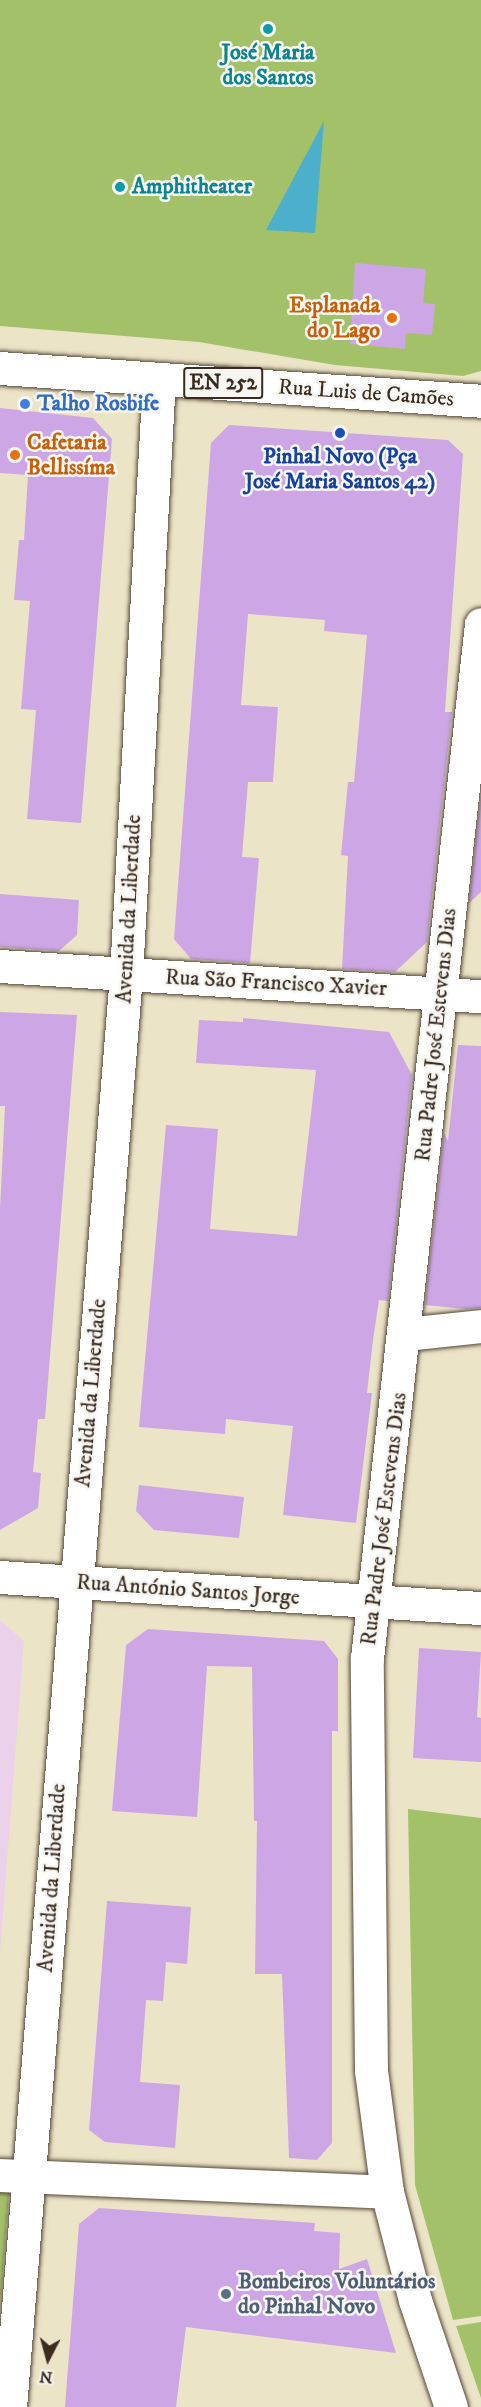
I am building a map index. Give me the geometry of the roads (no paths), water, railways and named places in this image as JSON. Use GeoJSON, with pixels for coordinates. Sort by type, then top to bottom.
{"type":"FeatureCollection","features":[{"type":"Feature","properties":{"kind":"street","name":"Rua Luis de Camões"},"geometry":{"type":"LineString","coordinates":[[0,368],[481,401]]}},
{"type":"Feature","properties":{"kind":"street","name":"Avenida da Liberdade"},"geometry":{"type":"LineString","coordinates":[[10,2407],[15,2176],[75,1583],[126,974],[159,379]]}},
{"type":"Feature","properties":{"kind":"street","name":"Rua Padre José Estevens Dias"},"geometry":{"type":"LineString","coordinates":[[451,2407],[415,2300],[387,2192],[371,2070],[367,1658],[376,1602],[439,993],[481,624]]}},
{"type":"Feature","properties":{"kind":"street","name":"Rua São Francisco Xavier"},"geometry":{"type":"LineString","coordinates":[[0,966],[481,996]]}},
{"type":"Feature","properties":{"kind":"street"},"geometry":{"type":"LineString","coordinates":[[405,1334],[481,1326]]}},
{"type":"Feature","properties":{"kind":"street","name":"Rua António Santos Jorge"},"geometry":{"type":"LineString","coordinates":[[0,1577],[481,1608]]}},
{"type":"Feature","properties":{"kind":"street"},"geometry":{"type":"LineString","coordinates":[[15,2176],[387,2192]]}},
{"type":"Feature","properties":{"kind":"water"},"geometry":{"type":"Polygon","coordinates":[[[324,121],[315,233],[266,230],[324,121]]]}},
{"type":"Feature","properties":{"kind":"place","name":"José Maria dos Santos"},"geometry":{"type":"Point","coordinates":[268,29]}},
{"type":"Feature","properties":{"kind":"place","name":"Amphitheater"},"geometry":{"type":"Point","coordinates":[120,187]}},
{"type":"Feature","properties":{"kind":"place","name":"Esplanada do Lago"},"geometry":{"type":"Point","coordinates":[392,318]}},
{"type":"Feature","properties":{"kind":"place","name":"Talho Rosbife"},"geometry":{"type":"Point","coordinates":[25,404]}},
{"type":"Feature","properties":{"kind":"place","name":"Pinhal Novo (Pça José Maria Santos 42)"},"geometry":{"type":"Point","coordinates":[340,433]}},
{"type":"Feature","properties":{"kind":"place","name":"Cafetaria Bellissíma"},"geometry":{"type":"Point","coordinates":[15,455]}},
{"type":"Feature","properties":{"kind":"place","name":"Bombeiros Voluntários do Pinhal Novo"},"geometry":{"type":"Point","coordinates":[226,2294]}}]}
